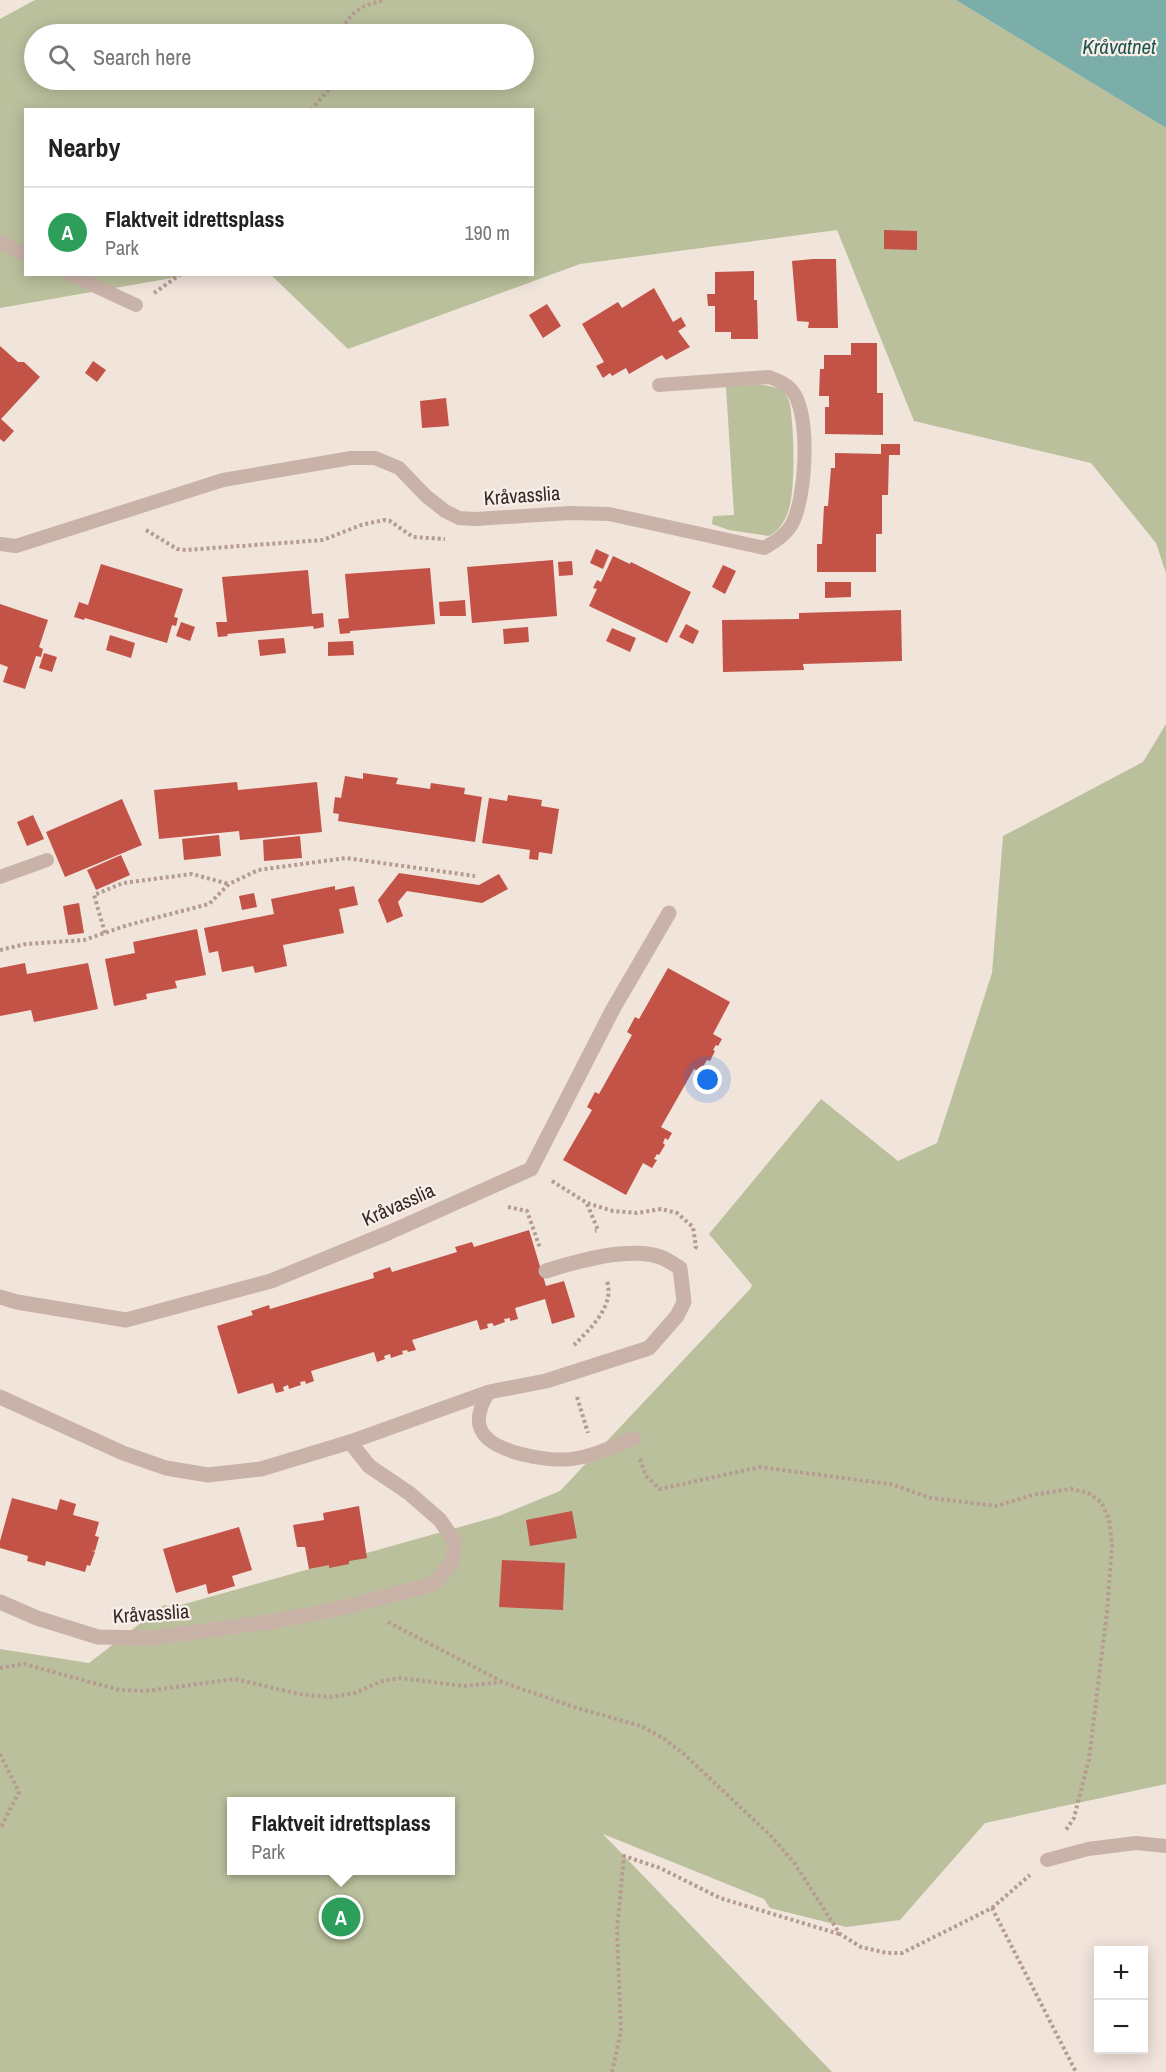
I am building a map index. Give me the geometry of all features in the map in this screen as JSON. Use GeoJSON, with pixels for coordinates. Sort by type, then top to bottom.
{"type":"FeatureCollection","features":[{"type":"Feature","properties":{"kind":"street"},"geometry":{"type":"LineString","coordinates":[[531,1169],[614,1009],[669,914]]}},
{"type":"Feature","properties":{"kind":"street","name":"Kråvasslia"},"geometry":{"type":"LineString","coordinates":[[0,1297],[17,1302],[126,1320],[271,1281],[388,1233],[531,1169]]}},
{"type":"Feature","properties":{"kind":"street"},"geometry":{"type":"LineString","coordinates":[[0,1397],[123,1453],[166,1468],[208,1475],[261,1469],[350,1442],[489,1392],[546,1381],[649,1348],[677,1316],[684,1302],[680,1268],[663,1258],[637,1253],[599,1258],[546,1271]]}},
{"type":"Feature","properties":{"kind":"street","name":"Kråvasslia"},"geometry":{"type":"LineString","coordinates":[[0,1602],[98,1637],[151,1638],[276,1621],[376,1600],[434,1584],[452,1562],[455,1542],[440,1520],[409,1493],[369,1466],[350,1442]]}},
{"type":"Feature","properties":{"kind":"lane"},"geometry":{"type":"LineString","coordinates":[[0,242],[24,254]]}},
{"type":"Feature","properties":{"kind":"lane"},"geometry":{"type":"LineString","coordinates":[[73,276],[136,305]]}},
{"type":"Feature","properties":{"kind":"lane","name":"Kråvasslia"},"geometry":{"type":"LineString","coordinates":[[0,544],[16,546],[223,480],[351,458],[375,458],[399,468],[426,496],[445,511],[459,518],[570,513],[609,514],[764,548],[778,541],[791,525],[800,504],[805,456],[800,406],[794,393],[784,382],[769,377],[659,385]]}},
{"type":"Feature","properties":{"kind":"lane"},"geometry":{"type":"LineString","coordinates":[[0,877],[47,860]]}},
{"type":"Feature","properties":{"kind":"lane"},"geometry":{"type":"LineString","coordinates":[[489,1392],[478,1418],[480,1429],[499,1446],[519,1454],[549,1460],[571,1460],[594,1454],[634,1438]]}},
{"type":"Feature","properties":{"kind":"lane"},"geometry":{"type":"LineString","coordinates":[[1047,1860],[1088,1849],[1136,1843],[1166,1846]]}},
{"type":"Feature","properties":{"kind":"path"},"geometry":{"type":"LineString","coordinates":[[345,24],[350,16],[363,5],[384,0]]}},
{"type":"Feature","properties":{"kind":"path"},"geometry":{"type":"LineString","coordinates":[[312,108],[328,90]]}},
{"type":"Feature","properties":{"kind":"path"},"geometry":{"type":"LineString","coordinates":[[136,305],[178,276]]}},
{"type":"Feature","properties":{"kind":"path"},"geometry":{"type":"LineString","coordinates":[[118,513],[177,549],[186,550],[323,540],[361,525],[384,520],[390,521],[413,537],[456,539]]}},
{"type":"Feature","properties":{"kind":"path"},"geometry":{"type":"LineString","coordinates":[[0,950],[26,944],[84,940],[128,925],[209,904],[229,884],[258,870],[346,858],[475,876]]}},
{"type":"Feature","properties":{"kind":"path"},"geometry":{"type":"LineString","coordinates":[[105,933],[94,895],[123,883],[192,873],[229,884]]}},
{"type":"Feature","properties":{"kind":"path"},"geometry":{"type":"LineString","coordinates":[[531,1169],[587,1203],[613,1211],[637,1213],[662,1209],[677,1212],[693,1227],[696,1247],[680,1268]]}},
{"type":"Feature","properties":{"kind":"path"},"geometry":{"type":"LineString","coordinates":[[587,1203],[598,1230],[592,1233]]}},
{"type":"Feature","properties":{"kind":"path"},"geometry":{"type":"LineString","coordinates":[[507,1206],[527,1211],[541,1250],[544,1249]]}},
{"type":"Feature","properties":{"kind":"path"},"geometry":{"type":"LineString","coordinates":[[570,1349],[604,1310],[609,1288],[599,1258]]}},
{"type":"Feature","properties":{"kind":"path"},"geometry":{"type":"LineString","coordinates":[[574,1387],[585,1420]]}},
{"type":"Feature","properties":{"kind":"path"},"geometry":{"type":"LineString","coordinates":[[612,2072],[621,2031],[618,1930],[624,1856],[660,1868],[720,1898],[840,1934],[861,1947],[887,1953],[902,1953],[992,1908],[1047,1860],[1074,1818],[1089,1759],[1107,1612],[1112,1545],[1109,1519],[1101,1502],[1088,1493],[1071,1489],[1032,1495],[996,1506],[931,1498],[890,1484],[760,1467],[660,1489],[646,1476],[634,1438]]}},
{"type":"Feature","properties":{"kind":"path"},"geometry":{"type":"LineString","coordinates":[[376,1600],[385,1620],[502,1682],[577,1708],[641,1726],[663,1738],[684,1754],[771,1836],[795,1864],[840,1934]]}},
{"type":"Feature","properties":{"kind":"path"},"geometry":{"type":"LineString","coordinates":[[0,1668],[24,1664],[120,1690],[146,1691],[235,1679],[299,1694],[331,1697],[355,1694],[381,1681],[400,1678],[464,1686],[502,1682]]}},
{"type":"Feature","properties":{"kind":"path"},"geometry":{"type":"LineString","coordinates":[[0,1754],[19,1792],[0,1829]]}},
{"type":"Feature","properties":{"kind":"path"},"geometry":{"type":"LineString","coordinates":[[992,1908],[1076,2072]]}},
{"type":"Feature","properties":{"kind":"green space"},"geometry":{"type":"Polygon","coordinates":[[[35,0],[956,0],[1166,128],[1166,573],[1156,543],[1091,463],[914,421],[837,230],[580,264],[348,349],[272,276],[534,276],[534,108],[24,108],[24,276],[183,276],[0,308],[0,19],[35,0]]]}},
{"type":"Feature","properties":{"kind":"green space"},"geometry":{"type":"Polygon","coordinates":[[[764,385],[782,389],[790,405],[794,459],[791,502],[783,523],[769,536],[729,530],[712,524],[713,516],[734,515],[726,387],[764,385]]]}},
{"type":"Feature","properties":{"kind":"green space"},"geometry":{"type":"Polygon","coordinates":[[[1166,724],[1166,1784],[985,1823],[900,1920],[846,1927],[770,1908],[764,1899],[603,1834],[832,2072],[0,2072],[0,1649],[89,1663],[164,1605],[174,1607],[499,1516],[560,1491],[751,1288],[752,1285],[709,1234],[821,1099],[898,1161],[937,1143],[992,973],[1003,836],[1143,762],[1166,724]]]}},
{"type":"Feature","properties":{"kind":"water","name":"Kråvatnet"},"geometry":{"type":"Polygon","coordinates":[[[956,0],[1166,0],[1166,128],[956,0]]]}},
{"type":"Feature","properties":{"kind":"building"},"geometry":{"type":"Polygon","coordinates":[[[884,230],[917,231],[917,250],[884,249],[884,230]]]}},
{"type":"Feature","properties":{"kind":"building"},"geometry":{"type":"Polygon","coordinates":[[[836,259],[838,328],[808,328],[809,322],[797,321],[792,261],[836,259]]]}},
{"type":"Feature","properties":{"kind":"building"},"geometry":{"type":"Polygon","coordinates":[[[754,271],[758,339],[731,339],[731,332],[715,332],[715,306],[708,306],[707,294],[715,294],[715,272],[754,271]]]}},
{"type":"Feature","properties":{"kind":"building"},"geometry":{"type":"Polygon","coordinates":[[[654,288],[673,322],[681,317],[686,326],[678,331],[690,347],[666,360],[662,355],[629,374],[626,368],[603,378],[596,366],[604,362],[582,324],[618,302],[622,308],[654,288]]]}},
{"type":"Feature","properties":{"kind":"building"},"geometry":{"type":"Polygon","coordinates":[[[547,304],[561,326],[543,338],[529,315],[547,304]]]}},
{"type":"Feature","properties":{"kind":"building"},"geometry":{"type":"Polygon","coordinates":[[[851,343],[877,343],[877,393],[883,393],[883,435],[825,434],[825,407],[829,407],[829,396],[819,396],[820,369],[824,369],[824,355],[851,355],[851,343]]]}},
{"type":"Feature","properties":{"kind":"building"},"geometry":{"type":"Polygon","coordinates":[[[0,346],[18,362],[24,362],[40,377],[1,419],[14,431],[4,442],[0,439],[0,346]]]}},
{"type":"Feature","properties":{"kind":"building"},"geometry":{"type":"Polygon","coordinates":[[[93,361],[106,370],[97,382],[85,373],[93,361]]]}},
{"type":"Feature","properties":{"kind":"building"},"geometry":{"type":"Polygon","coordinates":[[[446,398],[449,426],[422,428],[420,401],[446,398]]]}},
{"type":"Feature","properties":{"kind":"building"},"geometry":{"type":"Polygon","coordinates":[[[881,444],[900,444],[900,455],[889,455],[888,495],[882,495],[882,534],[876,534],[876,572],[817,572],[817,544],[822,544],[824,506],[828,506],[831,468],[835,468],[835,453],[881,454],[881,444]]]}},
{"type":"Feature","properties":{"kind":"building"},"geometry":{"type":"Polygon","coordinates":[[[596,549],[609,555],[603,569],[590,563],[596,549]]]}},
{"type":"Feature","properties":{"kind":"building"},"geometry":{"type":"Polygon","coordinates":[[[613,556],[630,564],[631,562],[691,592],[667,643],[589,606],[597,589],[593,588],[597,580],[601,582],[613,556]]]}},
{"type":"Feature","properties":{"kind":"building"},"geometry":{"type":"Polygon","coordinates":[[[553,560],[557,616],[472,623],[467,567],[553,560]]]}},
{"type":"Feature","properties":{"kind":"building"},"geometry":{"type":"Polygon","coordinates":[[[572,561],[573,575],[559,576],[558,562],[572,561]]]}},
{"type":"Feature","properties":{"kind":"building"},"geometry":{"type":"Polygon","coordinates":[[[101,564],[183,589],[174,617],[178,618],[176,626],[172,625],[167,643],[85,618],[84,620],[74,617],[79,602],[88,605],[101,564]]]}},
{"type":"Feature","properties":{"kind":"building"},"geometry":{"type":"Polygon","coordinates":[[[723,565],[736,571],[725,594],[712,587],[723,565]]]}},
{"type":"Feature","properties":{"kind":"building"},"geometry":{"type":"Polygon","coordinates":[[[430,568],[435,624],[350,631],[350,633],[340,634],[338,619],[349,618],[345,574],[430,568]]]}},
{"type":"Feature","properties":{"kind":"building"},"geometry":{"type":"Polygon","coordinates":[[[308,570],[312,614],[323,613],[324,627],[227,634],[228,636],[218,637],[216,622],[227,622],[222,577],[308,570]]]}},
{"type":"Feature","properties":{"kind":"building"},"geometry":{"type":"Polygon","coordinates":[[[825,582],[851,582],[851,597],[825,598],[825,582]]]}},
{"type":"Feature","properties":{"kind":"building"},"geometry":{"type":"Polygon","coordinates":[[[465,600],[466,616],[440,616],[439,602],[465,600]]]}},
{"type":"Feature","properties":{"kind":"building"},"geometry":{"type":"Polygon","coordinates":[[[0,604],[48,620],[39,647],[43,649],[41,657],[36,656],[25,689],[3,682],[8,667],[0,664],[0,604]]]}},
{"type":"Feature","properties":{"kind":"building"},"geometry":{"type":"Polygon","coordinates":[[[901,610],[902,661],[803,664],[804,670],[723,672],[722,620],[799,619],[799,613],[901,610]]]}},
{"type":"Feature","properties":{"kind":"building"},"geometry":{"type":"Polygon","coordinates":[[[181,622],[195,627],[190,641],[176,636],[181,622]]]}},
{"type":"Feature","properties":{"kind":"building"},"geometry":{"type":"Polygon","coordinates":[[[686,624],[699,631],[693,644],[679,637],[686,624]]]}},
{"type":"Feature","properties":{"kind":"building"},"geometry":{"type":"Polygon","coordinates":[[[528,627],[529,642],[504,644],[503,629],[528,627]]]}},
{"type":"Feature","properties":{"kind":"building"},"geometry":{"type":"Polygon","coordinates":[[[612,628],[636,638],[630,652],[606,641],[612,628]]]}},
{"type":"Feature","properties":{"kind":"building"},"geometry":{"type":"Polygon","coordinates":[[[110,635],[135,643],[131,658],[106,650],[110,635]]]}},
{"type":"Feature","properties":{"kind":"building"},"geometry":{"type":"Polygon","coordinates":[[[284,638],[286,653],[260,656],[258,640],[284,638]]]}},
{"type":"Feature","properties":{"kind":"building"},"geometry":{"type":"Polygon","coordinates":[[[353,641],[354,655],[328,656],[328,642],[353,641]]]}},
{"type":"Feature","properties":{"kind":"building"},"geometry":{"type":"Polygon","coordinates":[[[44,653],[57,657],[52,672],[39,668],[44,653]]]}},
{"type":"Feature","properties":{"kind":"building"},"geometry":{"type":"Polygon","coordinates":[[[363,773],[398,778],[396,784],[430,789],[431,783],[465,788],[464,794],[482,797],[475,842],[338,821],[339,814],[333,813],[335,797],[341,798],[345,776],[363,779],[363,773]]]}},
{"type":"Feature","properties":{"kind":"building"},"geometry":{"type":"Polygon","coordinates":[[[237,782],[238,790],[317,782],[322,832],[240,840],[239,831],[159,839],[154,790],[237,782]]]}},
{"type":"Feature","properties":{"kind":"building"},"geometry":{"type":"Polygon","coordinates":[[[508,795],[542,800],[541,806],[559,809],[552,854],[539,852],[538,860],[529,859],[530,850],[482,843],[489,798],[507,801],[508,795]]]}},
{"type":"Feature","properties":{"kind":"building"},"geometry":{"type":"Polygon","coordinates":[[[122,799],[142,845],[65,877],[46,832],[122,799]]]}},
{"type":"Feature","properties":{"kind":"building"},"geometry":{"type":"Polygon","coordinates":[[[33,815],[44,839],[27,846],[17,822],[33,815]]]}},
{"type":"Feature","properties":{"kind":"building"},"geometry":{"type":"Polygon","coordinates":[[[219,835],[221,856],[184,860],[182,839],[219,835]]]}},
{"type":"Feature","properties":{"kind":"building"},"geometry":{"type":"Polygon","coordinates":[[[300,836],[302,858],[264,861],[263,840],[300,836]]]}},
{"type":"Feature","properties":{"kind":"building"},"geometry":{"type":"Polygon","coordinates":[[[121,855],[130,875],[96,890],[87,870],[121,855]]]}},
{"type":"Feature","properties":{"kind":"building"},"geometry":{"type":"Polygon","coordinates":[[[399,873],[479,885],[499,874],[508,889],[482,903],[407,891],[398,902],[403,916],[387,923],[378,900],[399,873]]]}},
{"type":"Feature","properties":{"kind":"building"},"geometry":{"type":"Polygon","coordinates":[[[335,886],[335,890],[354,886],[358,905],[339,909],[344,933],[283,945],[287,966],[255,973],[253,966],[222,972],[218,951],[209,953],[204,928],[274,914],[271,899],[335,886]]]}},
{"type":"Feature","properties":{"kind":"building"},"geometry":{"type":"Polygon","coordinates":[[[254,893],[257,907],[242,910],[239,896],[254,893]]]}},
{"type":"Feature","properties":{"kind":"building"},"geometry":{"type":"Polygon","coordinates":[[[79,903],[84,933],[68,935],[63,906],[79,903]]]}},
{"type":"Feature","properties":{"kind":"building"},"geometry":{"type":"Polygon","coordinates":[[[197,929],[206,975],[175,981],[177,988],[146,994],[147,999],[114,1006],[105,959],[135,953],[133,942],[197,929]]]}},
{"type":"Feature","properties":{"kind":"building"},"geometry":{"type":"Polygon","coordinates":[[[25,963],[27,974],[88,963],[98,1009],[34,1022],[31,1010],[0,1016],[0,968],[25,963]]]}},
{"type":"Feature","properties":{"kind":"building"},"geometry":{"type":"Polygon","coordinates":[[[668,968],[730,1002],[713,1034],[722,1039],[713,1050],[715,1051],[710,1061],[707,1060],[704,1065],[707,1067],[703,1074],[694,1069],[661,1127],[672,1133],[668,1140],[665,1138],[663,1143],[665,1145],[654,1159],[657,1160],[652,1168],[643,1163],[626,1195],[563,1160],[592,1110],[587,1107],[595,1092],[599,1094],[632,1035],[627,1032],[635,1017],[639,1019],[668,968]]]}},
{"type":"Feature","properties":{"kind":"building"},"geometry":{"type":"Polygon","coordinates":[[[529,1230],[546,1286],[564,1281],[575,1317],[552,1324],[545,1299],[515,1308],[518,1319],[510,1321],[510,1318],[504,1319],[505,1322],[494,1326],[492,1323],[487,1324],[488,1328],[480,1330],[477,1320],[412,1340],[416,1350],[402,1351],[403,1354],[391,1358],[390,1354],[377,1362],[374,1352],[311,1371],[314,1381],[306,1384],[305,1381],[300,1382],[301,1385],[289,1389],[288,1385],[283,1387],[284,1391],[276,1393],[273,1383],[238,1394],[217,1326],[253,1315],[251,1311],[269,1305],[270,1309],[374,1278],[373,1273],[390,1267],[392,1272],[457,1252],[455,1247],[472,1242],[474,1247],[529,1230]]]}},
{"type":"Feature","properties":{"kind":"building"},"geometry":{"type":"Polygon","coordinates":[[[12,1498],[57,1510],[60,1499],[76,1504],[73,1515],[99,1522],[95,1536],[99,1537],[95,1551],[91,1550],[95,1552],[85,1572],[46,1561],[45,1566],[27,1561],[28,1556],[0,1548],[12,1498]]]}},
{"type":"Feature","properties":{"kind":"building"},"geometry":{"type":"Polygon","coordinates":[[[359,1506],[367,1558],[329,1568],[329,1565],[309,1569],[305,1547],[297,1547],[293,1525],[324,1520],[323,1513],[359,1506]]]}},
{"type":"Feature","properties":{"kind":"building"},"geometry":{"type":"Polygon","coordinates":[[[572,1511],[577,1538],[530,1546],[526,1520],[572,1511]]]}},
{"type":"Feature","properties":{"kind":"building"},"geometry":{"type":"Polygon","coordinates":[[[239,1527],[252,1570],[232,1576],[235,1586],[208,1594],[206,1584],[176,1593],[163,1549],[239,1527]]]}},
{"type":"Feature","properties":{"kind":"building"},"geometry":{"type":"Polygon","coordinates":[[[502,1560],[565,1563],[563,1610],[499,1607],[502,1560]]]}},
{"type":"Feature","properties":{"kind":"place","name":"Flaktveit idrettsplass"},"geometry":{"type":"Point","coordinates":[341,1917]}}]}
